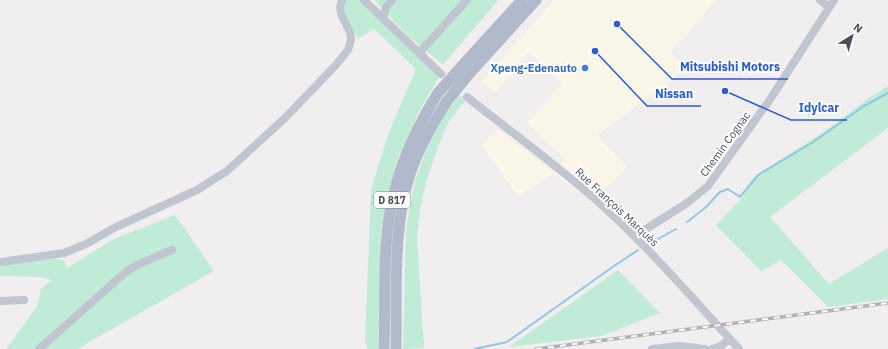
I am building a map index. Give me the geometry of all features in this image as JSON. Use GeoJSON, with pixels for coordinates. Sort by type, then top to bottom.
{"type":"FeatureCollection","features":[{"type":"Feature","properties":{"kind":"main road","name":"D 817"},"geometry":{"type":"LineString","coordinates":[[396,349],[400,220],[404,196],[411,172],[432,124],[465,70],[522,0]]}},
{"type":"Feature","properties":{"kind":"main road","name":"D 817"},"geometry":{"type":"LineString","coordinates":[[384,349],[389,219],[395,186],[416,131],[438,93],[465,70],[536,0]]}},
{"type":"Feature","properties":{"kind":"street"},"geometry":{"type":"LineString","coordinates":[[0,262],[64,252],[86,244],[116,227],[196,190],[227,172],[284,119],[335,66],[348,50],[351,40],[350,32],[341,14],[340,7],[342,0]]}},
{"type":"Feature","properties":{"kind":"street"},"geometry":{"type":"LineString","coordinates":[[364,0],[441,74]]}},
{"type":"Feature","properties":{"kind":"street"},"geometry":{"type":"LineString","coordinates":[[383,18],[386,7],[392,0]]}},
{"type":"Feature","properties":{"kind":"street"},"geometry":{"type":"LineString","coordinates":[[419,53],[467,0]]}},
{"type":"Feature","properties":{"kind":"street"},"geometry":{"type":"LineString","coordinates":[[820,0],[831,4]]}},
{"type":"Feature","properties":{"kind":"street","name":"Chemin Cognac"},"geometry":{"type":"LineString","coordinates":[[635,236],[687,203],[708,186],[769,101],[831,4]]}},
{"type":"Feature","properties":{"kind":"street","name":"Rue François Marquès"},"geometry":{"type":"LineString","coordinates":[[467,97],[556,165],[635,236],[739,349]]}},
{"type":"Feature","properties":{"kind":"street"},"geometry":{"type":"LineString","coordinates":[[39,349],[127,271],[139,264],[172,250]]}},
{"type":"Feature","properties":{"kind":"street"},"geometry":{"type":"LineString","coordinates":[[0,301],[24,300]]}},
{"type":"Feature","properties":{"kind":"street"},"geometry":{"type":"LineString","coordinates":[[712,349],[721,346],[729,339]]}},
{"type":"Feature","properties":{"kind":"street"},"geometry":{"type":"LineString","coordinates":[[652,349],[679,346],[705,349]]}},
{"type":"Feature","properties":{"kind":"shaded area"},"geometry":{"type":"Polygon","coordinates":[[[554,0],[717,0],[670,52],[685,70],[597,135],[627,167],[592,202],[554,173],[565,159],[527,122],[563,84],[529,52],[495,93],[482,82],[554,0]]]}},
{"type":"Feature","properties":{"kind":"shaded area"},"geometry":{"type":"Polygon","coordinates":[[[497,129],[554,173],[518,197],[481,144],[497,129]]]}},
{"type":"Feature","properties":{"kind":"green space"},"geometry":{"type":"Polygon","coordinates":[[[346,0],[359,0],[439,77],[421,108],[397,160],[387,196],[381,233],[378,349],[368,349],[365,343],[371,190],[389,132],[416,69],[374,29],[358,39],[343,8],[346,0]]]}},
{"type":"Feature","properties":{"kind":"green space"},"geometry":{"type":"Polygon","coordinates":[[[374,0],[498,0],[443,65],[405,33],[374,0]]]}},
{"type":"Feature","properties":{"kind":"green space"},"geometry":{"type":"Polygon","coordinates":[[[888,86],[888,128],[770,217],[829,284],[888,248],[888,299],[828,307],[781,260],[761,271],[716,225],[742,198],[758,174],[822,133],[869,98],[888,86]]]}},
{"type":"Feature","properties":{"kind":"green space"},"geometry":{"type":"Polygon","coordinates":[[[459,95],[465,101],[449,121],[442,136],[426,182],[420,209],[417,238],[424,348],[403,349],[406,228],[415,180],[427,148],[444,116],[459,95]]]}},
{"type":"Feature","properties":{"kind":"green space"},"geometry":{"type":"Polygon","coordinates":[[[175,215],[214,271],[77,349],[6,349],[38,305],[41,289],[52,280],[40,277],[0,276],[0,264],[51,258],[64,260],[67,268],[114,239],[175,215]]]}},
{"type":"Feature","properties":{"kind":"green space"},"geometry":{"type":"Polygon","coordinates":[[[618,270],[660,313],[601,336],[509,347],[618,270]]]}},
{"type":"Feature","properties":{"kind":"waterway"},"geometry":{"type":"LineString","coordinates":[[687,222],[706,207],[720,192],[728,189],[740,197],[758,175],[813,142],[864,106],[888,93]]}},
{"type":"Feature","properties":{"kind":"waterway"},"geometry":{"type":"LineString","coordinates":[[651,243],[676,229]]}},
{"type":"Feature","properties":{"kind":"waterway"},"geometry":{"type":"LineString","coordinates":[[474,349],[507,342],[638,250]]}},
{"type":"Feature","properties":{"kind":"railway"},"geometry":{"type":"LineString","coordinates":[[536,349],[888,303]]}},
{"type":"Feature","properties":{"kind":"place","name":"Mitsubishi Motors"},"geometry":{"type":"Point","coordinates":[617,24]}},
{"type":"Feature","properties":{"kind":"place","name":"Nissan"},"geometry":{"type":"Point","coordinates":[595,51]}},
{"type":"Feature","properties":{"kind":"place","name":"Xpeng-Edenauto"},"geometry":{"type":"Point","coordinates":[585,68]}},
{"type":"Feature","properties":{"kind":"place","name":"Idylcar"},"geometry":{"type":"Point","coordinates":[725,91]}}]}
